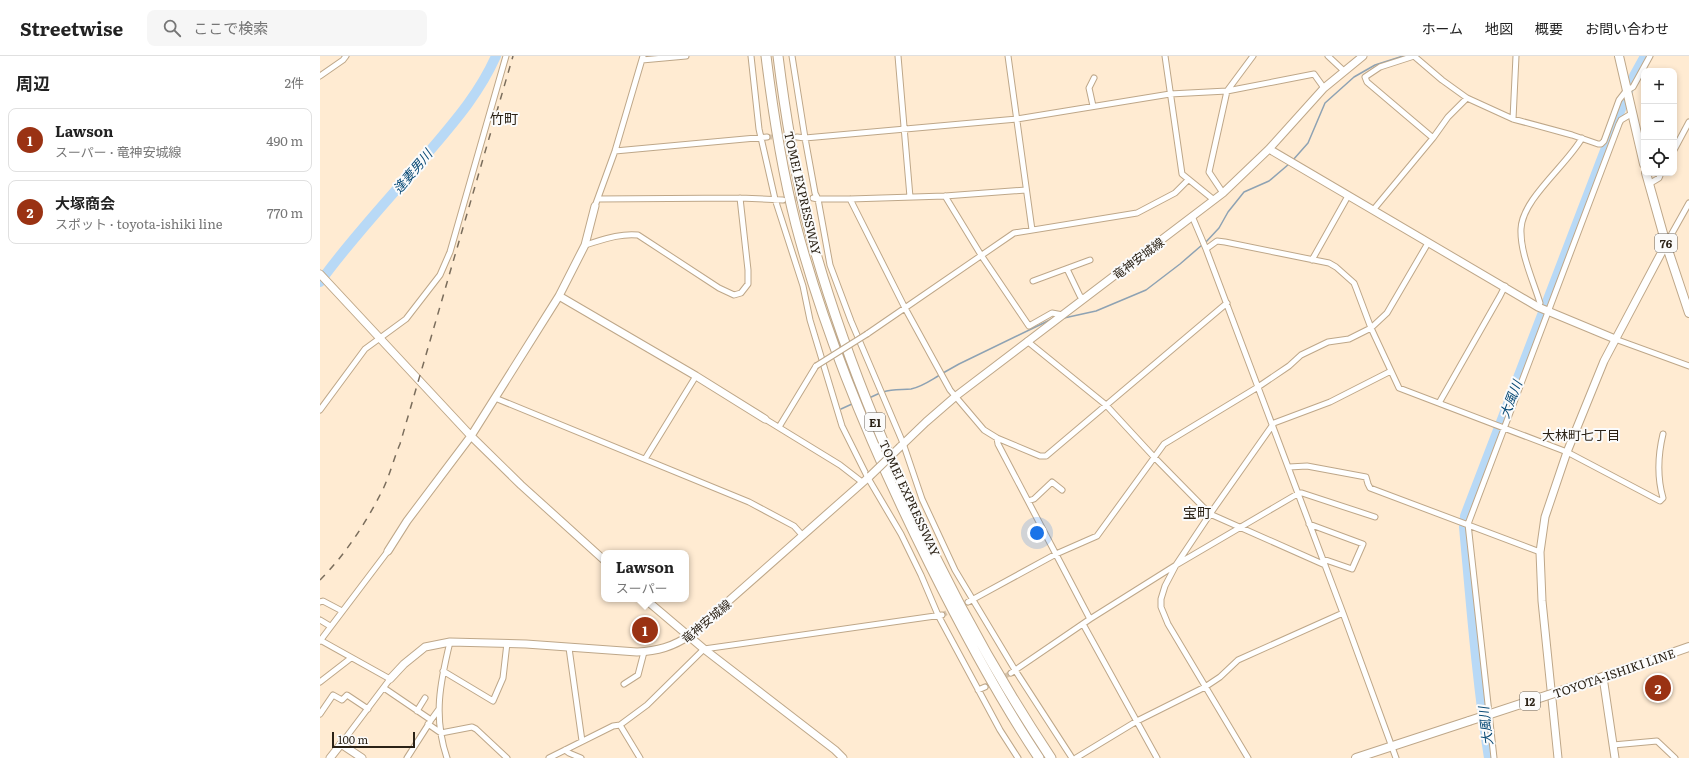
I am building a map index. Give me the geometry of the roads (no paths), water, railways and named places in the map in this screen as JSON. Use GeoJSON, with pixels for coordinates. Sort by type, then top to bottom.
{"type":"FeatureCollection","features":[{"type":"Feature","properties":{"kind":"highway","name":"TOMEI EXPRESSWAY"},"geometry":{"type":"LineString","coordinates":[[766,56],[778,138],[796,224],[820,305],[846,377],[900,504],[940,585],[976,653],[1039,758]]}},
{"type":"Feature","properties":{"kind":"highway","name":"TOMEI EXPRESSWAY"},"geometry":{"type":"LineString","coordinates":[[778,56],[791,144],[808,222],[831,302],[864,394],[910,503],[955,594],[984,649],[1051,758]]}},
{"type":"Feature","properties":{"kind":"main road"},"geometry":{"type":"LineString","coordinates":[[1619,56],[1641,152]]}},
{"type":"Feature","properties":{"kind":"main road","name":"76"},"geometry":{"type":"LineString","coordinates":[[1647,176],[1666,244],[1689,313]]}},
{"type":"Feature","properties":{"kind":"main road","name":"TOYOTA-ISHIKI LINE"},"geometry":{"type":"LineString","coordinates":[[1356,758],[1469,722],[1689,647]]}},
{"type":"Feature","properties":{"kind":"street"},"geometry":{"type":"LineString","coordinates":[[320,76],[343,60],[346,56]]}},
{"type":"Feature","properties":{"kind":"street"},"geometry":{"type":"LineString","coordinates":[[320,410],[364,349],[406,319],[440,275],[445,265],[506,56]]}},
{"type":"Feature","properties":{"kind":"street"},"geometry":{"type":"LineString","coordinates":[[330,758],[390,679],[320,641],[472,436],[559,296],[585,245],[595,206],[614,151],[642,58],[686,56]]}},
{"type":"Feature","properties":{"kind":"street"},"geometry":{"type":"LineString","coordinates":[[751,56],[760,138],[775,199],[803,286],[810,320],[842,426],[867,479],[901,534],[978,690],[1018,758]]}},
{"type":"Feature","properties":{"kind":"street"},"geometry":{"type":"LineString","coordinates":[[792,56],[816,199],[830,265],[851,321],[902,445],[922,499],[955,570],[974,598],[1013,671],[1072,758]]}},
{"type":"Feature","properties":{"kind":"street"},"geometry":{"type":"LineString","coordinates":[[898,56],[910,197]]}},
{"type":"Feature","properties":{"kind":"street"},"geometry":{"type":"LineString","coordinates":[[1008,56],[1032,230]]}},
{"type":"Feature","properties":{"kind":"street"},"geometry":{"type":"LineString","coordinates":[[1164,56],[1182,174],[1214,200]]}},
{"type":"Feature","properties":{"kind":"street"},"geometry":{"type":"LineString","coordinates":[[1223,193],[1209,172],[1227,91],[1253,56]]}},
{"type":"Feature","properties":{"kind":"street"},"geometry":{"type":"LineString","coordinates":[[1328,56],[1344,71]]}},
{"type":"Feature","properties":{"kind":"street","name":"竜神安城線"},"geometry":{"type":"LineString","coordinates":[[390,679],[404,664],[425,647],[450,642],[507,643],[644,652],[668,648],[679,643],[690,635],[867,479],[956,396],[1223,193],[1269,149],[1324,88],[1363,56]]}},
{"type":"Feature","properties":{"kind":"street"},"geometry":{"type":"LineString","coordinates":[[1433,138],[1367,82],[1365,77],[1378,68],[1413,56],[1442,80],[1468,98],[1514,119],[1601,144],[1604,141],[1619,100],[1626,91],[1633,87],[1650,56]]}},
{"type":"Feature","properties":{"kind":"street"},"geometry":{"type":"LineString","coordinates":[[1514,119],[1516,56]]}},
{"type":"Feature","properties":{"kind":"street"},"geometry":{"type":"LineString","coordinates":[[797,137],[805,138],[904,130],[1017,119],[1170,94],[1227,91],[1314,74],[1324,88]]}},
{"type":"Feature","properties":{"kind":"street"},"geometry":{"type":"LineString","coordinates":[[1093,106],[1089,88],[1094,78]]}},
{"type":"Feature","properties":{"kind":"street"},"geometry":{"type":"LineString","coordinates":[[1374,209],[1433,138],[1448,117],[1468,98]]}},
{"type":"Feature","properties":{"kind":"street"},"geometry":{"type":"LineString","coordinates":[[1494,758],[1468,524],[1619,124],[1622,120],[1632,114]]}},
{"type":"Feature","properties":{"kind":"street"},"geometry":{"type":"LineString","coordinates":[[1677,144],[1689,122]]}},
{"type":"Feature","properties":{"kind":"street"},"geometry":{"type":"LineString","coordinates":[[614,151],[767,137]]}},
{"type":"Feature","properties":{"kind":"street"},"geometry":{"type":"LineString","coordinates":[[1538,307],[1540,302],[1522,244],[1521,228],[1524,215],[1530,203],[1568,159],[1582,138]]}},
{"type":"Feature","properties":{"kind":"street"},"geometry":{"type":"LineString","coordinates":[[1269,149],[1348,196],[1374,209],[1428,243],[1538,307],[1615,339],[1689,366]]}},
{"type":"Feature","properties":{"kind":"street"},"geometry":{"type":"LineString","coordinates":[[1649,184],[1660,176]]}},
{"type":"Feature","properties":{"kind":"street"},"geometry":{"type":"LineString","coordinates":[[779,427],[816,366],[867,334],[1014,233],[1137,213],[1175,193],[1188,180]]}},
{"type":"Feature","properties":{"kind":"street"},"geometry":{"type":"LineString","coordinates":[[816,199],[945,196],[1026,190]]}},
{"type":"Feature","properties":{"kind":"street"},"geometry":{"type":"LineString","coordinates":[[945,196],[981,255],[1029,326],[1052,313],[1063,315]]}},
{"type":"Feature","properties":{"kind":"street"},"geometry":{"type":"LineString","coordinates":[[1312,260],[1348,196]]}},
{"type":"Feature","properties":{"kind":"street"},"geometry":{"type":"LineString","coordinates":[[598,199],[740,198],[782,200]]}},
{"type":"Feature","properties":{"kind":"street"},"geometry":{"type":"LineString","coordinates":[[585,245],[616,236],[630,234],[638,235],[719,288],[734,295],[741,293],[748,284],[748,270],[740,198]]}},
{"type":"Feature","properties":{"kind":"street"},"geometry":{"type":"LineString","coordinates":[[850,199],[905,308],[950,390],[984,430],[997,438],[1040,456],[1046,456],[1226,303]]}},
{"type":"Feature","properties":{"kind":"street"},"geometry":{"type":"LineString","coordinates":[[1558,758],[1542,601],[1540,552],[1545,516],[1567,452],[1600,370],[1615,339],[1689,203]]}},
{"type":"Feature","properties":{"kind":"street"},"geometry":{"type":"LineString","coordinates":[[1192,216],[1289,467],[1396,758]]}},
{"type":"Feature","properties":{"kind":"street"},"geometry":{"type":"LineString","coordinates":[[1206,249],[1217,241],[1332,264],[1354,283],[1371,328],[1399,388],[1567,452],[1660,501],[1663,498],[1659,480],[1659,458],[1663,434]]}},
{"type":"Feature","properties":{"kind":"street"},"geometry":{"type":"LineString","coordinates":[[968,602],[1056,554],[1096,536],[1164,444],[1258,387],[1301,355],[1328,342],[1349,339],[1371,328],[1387,313],[1428,243]]}},
{"type":"Feature","properties":{"kind":"street"},"geometry":{"type":"LineString","coordinates":[[1034,281],[1090,260]]}},
{"type":"Feature","properties":{"kind":"street"},"geometry":{"type":"LineString","coordinates":[[1067,269],[1080,296],[1084,299]]}},
{"type":"Feature","properties":{"kind":"street"},"geometry":{"type":"LineString","coordinates":[[320,274],[472,436],[521,485],[601,557]]}},
{"type":"Feature","properties":{"kind":"street"},"geometry":{"type":"LineString","coordinates":[[1439,403],[1500,296],[1504,286]]}},
{"type":"Feature","properties":{"kind":"street"},"geometry":{"type":"LineString","coordinates":[[559,296],[696,376],[840,465],[867,479]]}},
{"type":"Feature","properties":{"kind":"street"},"geometry":{"type":"LineString","coordinates":[[1027,341],[1106,405],[1210,514],[1325,565]]}},
{"type":"Feature","properties":{"kind":"street"},"geometry":{"type":"LineString","coordinates":[[1248,758],[1168,624],[1161,607],[1163,592],[1176,565],[1274,423],[1330,402],[1391,371]]}},
{"type":"Feature","properties":{"kind":"street"},"geometry":{"type":"LineString","coordinates":[[645,459],[696,376]]}},
{"type":"Feature","properties":{"kind":"street"},"geometry":{"type":"LineString","coordinates":[[495,398],[763,509],[794,526],[803,536]]}},
{"type":"Feature","properties":{"kind":"street"},"geometry":{"type":"LineString","coordinates":[[997,438],[998,444],[1090,619]]}},
{"type":"Feature","properties":{"kind":"street"},"geometry":{"type":"LineString","coordinates":[[1289,467],[1307,466],[1366,477],[1370,488],[1540,552]]}},
{"type":"Feature","properties":{"kind":"street"},"geometry":{"type":"LineString","coordinates":[[1028,501],[1034,499],[1052,482],[1062,490]]}},
{"type":"Feature","properties":{"kind":"street"},"geometry":{"type":"LineString","coordinates":[[1013,671],[1090,619],[1176,565],[1299,494],[1302,493],[1375,517]]}},
{"type":"Feature","properties":{"kind":"street"},"geometry":{"type":"LineString","coordinates":[[1309,524],[1363,544],[1352,569],[1323,559]]}},
{"type":"Feature","properties":{"kind":"street"},"geometry":{"type":"LineString","coordinates":[[320,602],[323,601],[342,611]]}},
{"type":"Feature","properties":{"kind":"street"},"geometry":{"type":"LineString","coordinates":[[650,602],[690,635],[704,649],[835,750],[843,758]]}},
{"type":"Feature","properties":{"kind":"street"},"geometry":{"type":"LineString","coordinates":[[1076,758],[1137,721],[1205,687],[1220,677],[1238,660],[1343,613]]}},
{"type":"Feature","properties":{"kind":"street"},"geometry":{"type":"LineString","coordinates":[[549,758],[613,726],[620,724],[647,705],[704,649],[940,615]]}},
{"type":"Feature","properties":{"kind":"street"},"geometry":{"type":"LineString","coordinates":[[320,620],[330,626]]}},
{"type":"Feature","properties":{"kind":"street"},"geometry":{"type":"LineString","coordinates":[[1083,624],[1157,758]]}},
{"type":"Feature","properties":{"kind":"street"},"geometry":{"type":"LineString","coordinates":[[447,758],[441,733],[438,709],[440,686],[450,642]]}},
{"type":"Feature","properties":{"kind":"street"},"geometry":{"type":"LineString","coordinates":[[443,671],[493,701],[503,678],[507,643]]}},
{"type":"Feature","properties":{"kind":"street"},"geometry":{"type":"LineString","coordinates":[[569,648],[582,742]]}},
{"type":"Feature","properties":{"kind":"street"},"geometry":{"type":"LineString","coordinates":[[624,684],[638,675],[644,652]]}},
{"type":"Feature","properties":{"kind":"street"},"geometry":{"type":"LineString","coordinates":[[320,682],[351,658]]}},
{"type":"Feature","properties":{"kind":"street"},"geometry":{"type":"LineString","coordinates":[[1603,677],[1615,758]]}},
{"type":"Feature","properties":{"kind":"street"},"geometry":{"type":"LineString","coordinates":[[978,690],[985,687]]}},
{"type":"Feature","properties":{"kind":"street"},"geometry":{"type":"LineString","coordinates":[[384,688],[417,710],[441,733]]}},
{"type":"Feature","properties":{"kind":"street"},"geometry":{"type":"LineString","coordinates":[[320,714],[334,695],[342,700],[347,695],[368,709]]}},
{"type":"Feature","properties":{"kind":"street"},"geometry":{"type":"LineString","coordinates":[[417,710],[425,698]]}},
{"type":"Feature","properties":{"kind":"street"},"geometry":{"type":"LineString","coordinates":[[406,758],[438,709]]}},
{"type":"Feature","properties":{"kind":"street"},"geometry":{"type":"LineString","coordinates":[[620,724],[640,758]]}},
{"type":"Feature","properties":{"kind":"street"},"geometry":{"type":"LineString","coordinates":[[441,733],[472,728],[476,729],[507,758]]}},
{"type":"Feature","properties":{"kind":"street"},"geometry":{"type":"LineString","coordinates":[[1613,745],[1658,741],[1675,758]]}},
{"type":"Feature","properties":{"kind":"street"},"geometry":{"type":"LineString","coordinates":[[341,744],[362,758]]}},
{"type":"Feature","properties":{"kind":"street"},"geometry":{"type":"LineString","coordinates":[[565,750],[581,758]]}},
{"type":"Feature","properties":{"kind":"waterway","name":"逢妻男川"},"geometry":{"type":"LineString","coordinates":[[320,282],[359,232],[457,118],[482,83],[496,56]]}},
{"type":"Feature","properties":{"kind":"waterway"},"geometry":{"type":"LineString","coordinates":[[1293,160],[1308,143],[1325,103],[1354,77],[1375,65],[1403,56]]}},
{"type":"Feature","properties":{"kind":"waterway","name":"大風川"},"geometry":{"type":"LineString","coordinates":[[1489,758],[1475,643],[1464,527],[1465,516],[1617,119],[1634,76],[1645,56]]}},
{"type":"Feature","properties":{"kind":"waterway"},"geometry":{"type":"LineString","coordinates":[[1205,243],[1219,228],[1228,212],[1244,192],[1269,181],[1289,164]]}},
{"type":"Feature","properties":{"kind":"waterway"},"geometry":{"type":"LineString","coordinates":[[1064,318],[1096,311],[1146,290],[1202,245]]}},
{"type":"Feature","properties":{"kind":"waterway"},"geometry":{"type":"LineString","coordinates":[[943,373],[1052,319]]}},
{"type":"Feature","properties":{"kind":"waterway"},"geometry":{"type":"LineString","coordinates":[[883,392],[919,387],[940,375]]}},
{"type":"Feature","properties":{"kind":"waterway"},"geometry":{"type":"LineString","coordinates":[[869,398],[880,393]]}},
{"type":"Feature","properties":{"kind":"waterway"},"geometry":{"type":"LineString","coordinates":[[841,409],[852,404]]}},
{"type":"Feature","properties":{"kind":"tunnel"},"geometry":{"type":"LineString","coordinates":[[767,137],[792,137]]}},
{"type":"Feature","properties":{"kind":"tunnel"},"geometry":{"type":"LineString","coordinates":[[788,199],[813,198]]}},
{"type":"Feature","properties":{"kind":"tunnel"},"geometry":{"type":"LineString","coordinates":[[942,615],[954,609]]}},
{"type":"Feature","properties":{"kind":"tunnel"},"geometry":{"type":"LineString","coordinates":[[985,687],[1011,673]]}},
{"type":"Feature","properties":{"kind":"railway"},"geometry":{"type":"LineString","coordinates":[[320,580],[345,551],[367,518],[383,489],[400,444],[513,56]]}},
{"type":"Feature","properties":{"kind":"place","name":"Lawson"},"geometry":{"type":"Point","coordinates":[645,630]}},
{"type":"Feature","properties":{"kind":"place","name":"大塚商会"},"geometry":{"type":"Point","coordinates":[1658,688]}},
{"type":"Feature","properties":{"kind":"district","name":"竹町"},"geometry":{"type":"Point","coordinates":[504,118]}},
{"type":"Feature","properties":{"kind":"district","name":"大林町七丁目"},"geometry":{"type":"Point","coordinates":[1581,434]}},
{"type":"Feature","properties":{"kind":"district","name":"宝町"},"geometry":{"type":"Point","coordinates":[1197,512]}}]}
